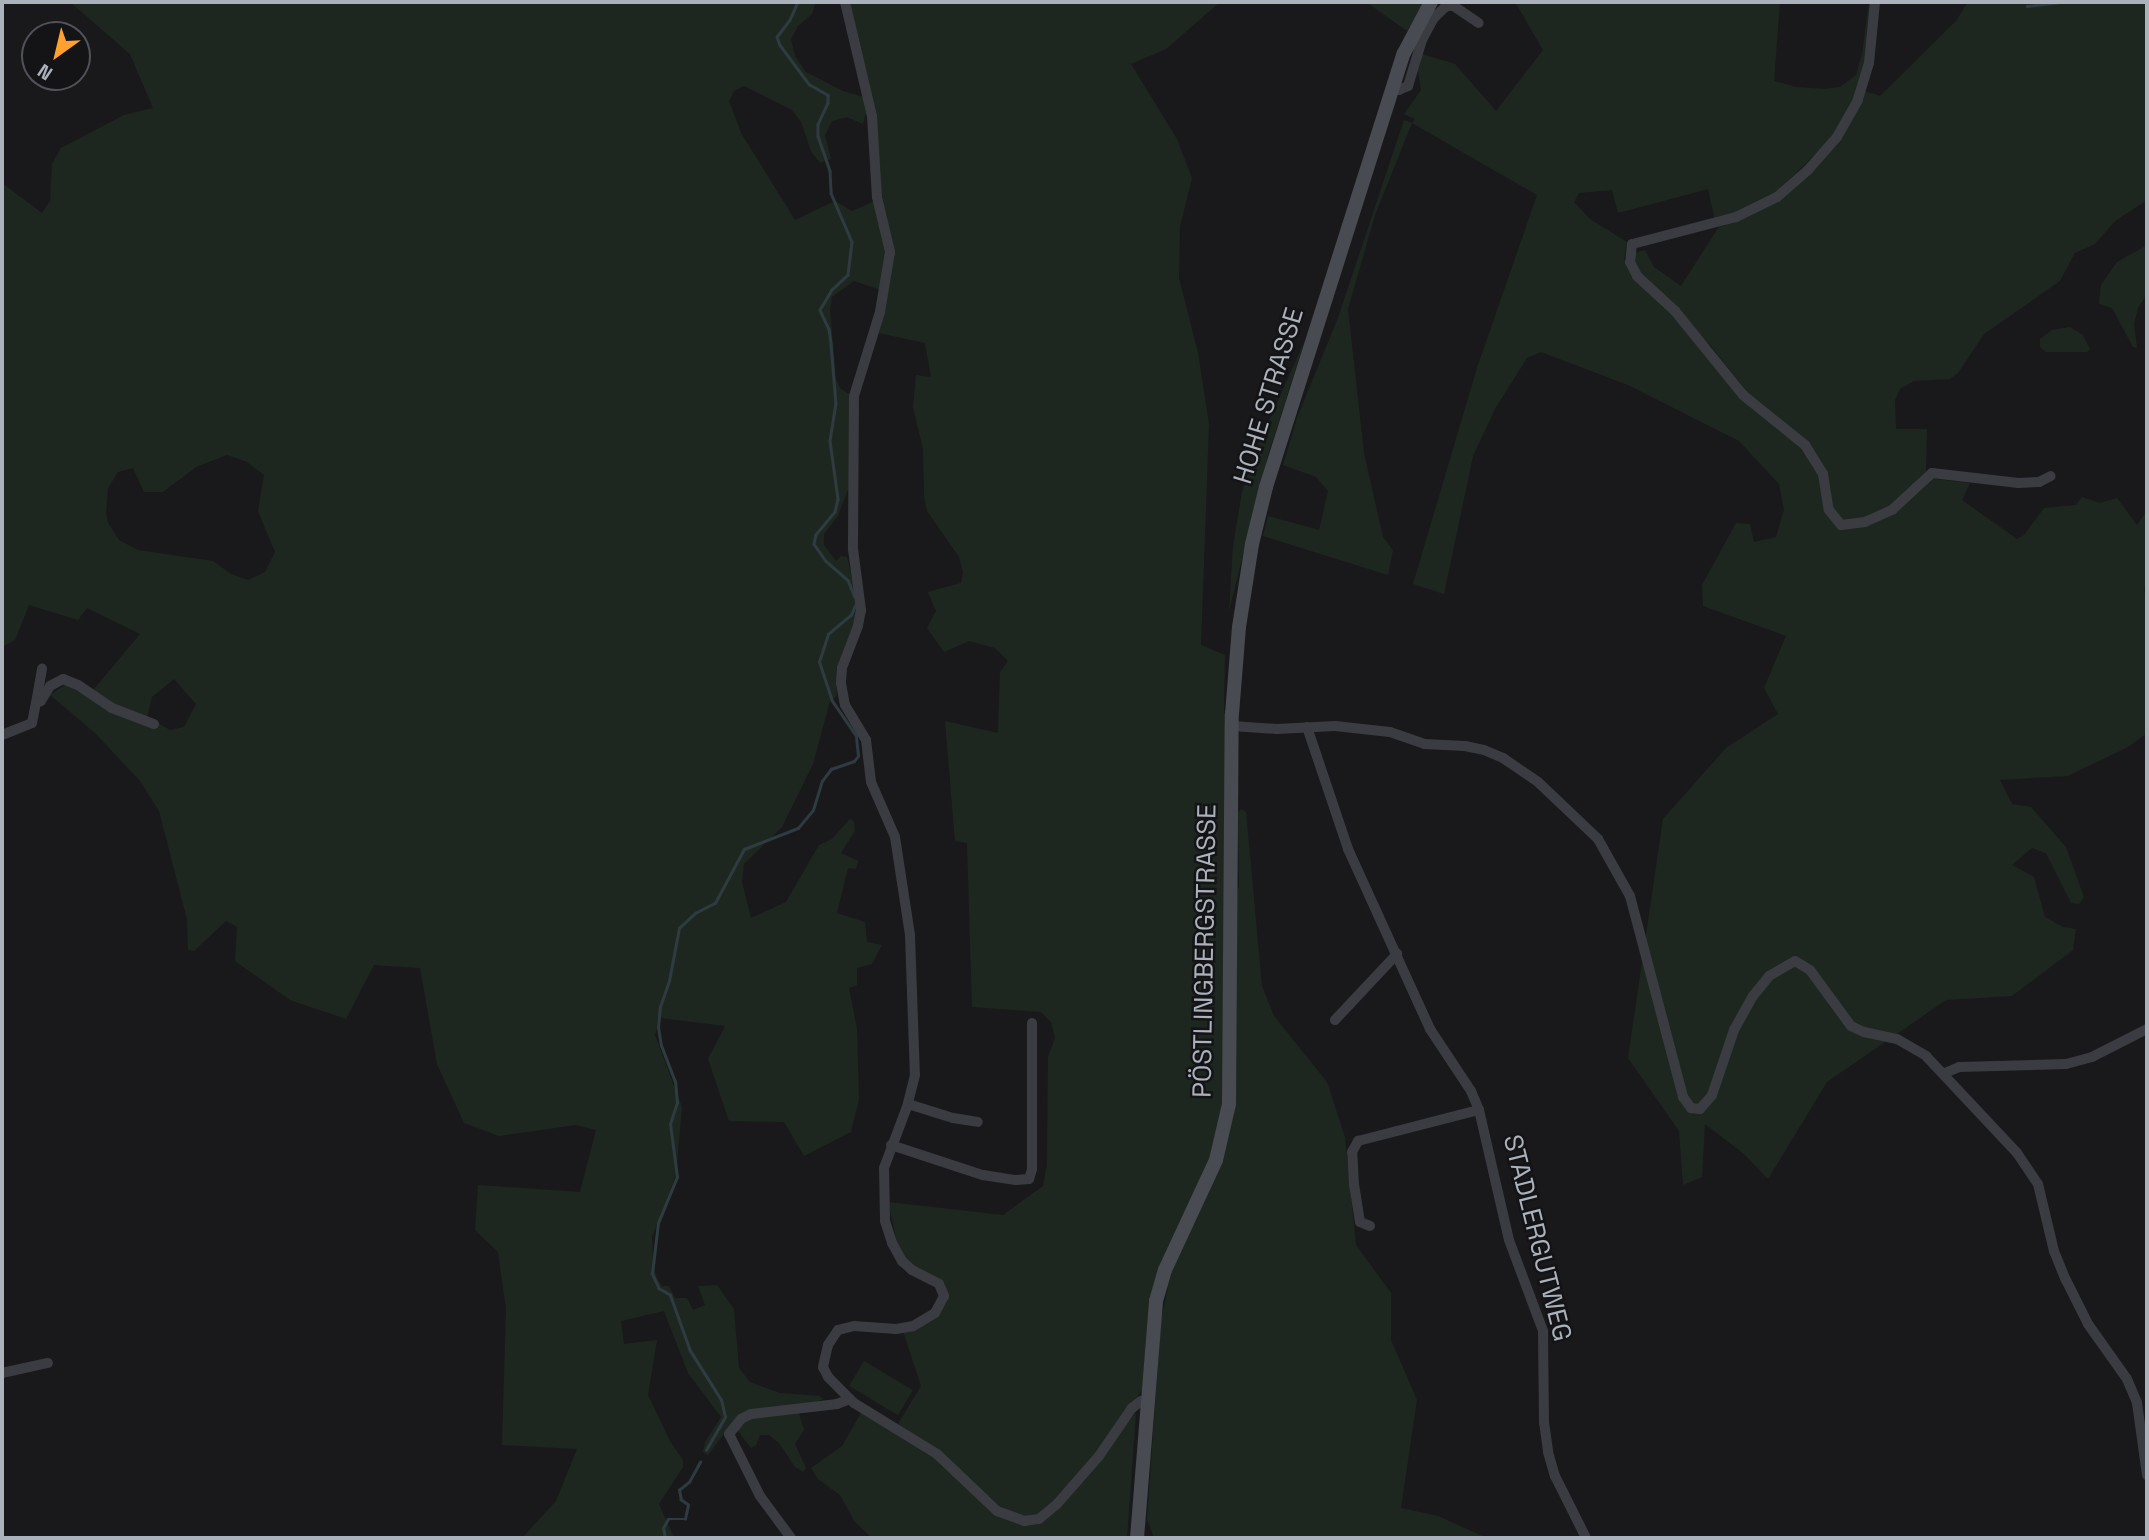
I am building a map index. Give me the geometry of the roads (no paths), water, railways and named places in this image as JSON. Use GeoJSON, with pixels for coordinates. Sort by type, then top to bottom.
{"type":"FeatureCollection","features":[{"type":"Feature","properties":{"kind":"main road","name":"HOHE STRASSE"},"geometry":{"type":"LineString","coordinates":[[1232,726],[1238,627],[1258,518],[1392,89],[1416,25],[1431,2]]}},
{"type":"Feature","properties":{"kind":"main road","name":"PÖSTLINGBERGSTRASSE"},"geometry":{"type":"LineString","coordinates":[[1136,1538],[1153,1318],[1160,1286],[1216,1160],[1229,1104],[1232,726]]}},
{"type":"Feature","properties":{"kind":"street"},"geometry":{"type":"LineString","coordinates":[[845,2],[872,116],[877,197],[890,252],[878,321],[854,396],[853,550],[861,610],[858,626],[842,668],[841,683],[845,705],[867,743],[871,782],[893,832],[912,951],[915,1063],[908,1104],[891,1145],[883,1182],[888,1233],[906,1265],[939,1284],[944,1296],[932,1315],[913,1326],[896,1329],[848,1326],[835,1333],[824,1357],[823,1367],[850,1399],[937,1454],[997,1511],[1024,1521],[1039,1519],[1057,1504],[1099,1456],[1132,1408],[1141,1401],[1147,1401]]}},
{"type":"Feature","properties":{"kind":"street"},"geometry":{"type":"LineString","coordinates":[[1875,2],[1869,63],[1858,100],[1837,137],[1808,170],[1777,197],[1736,216],[1632,244],[1630,262],[1637,276],[1675,311],[1743,395],[1805,445],[1823,474],[1829,510],[1842,525],[1865,523],[1892,510],[1932,473],[2018,483],[2039,482],[2051,476]]}},
{"type":"Feature","properties":{"kind":"street","name":"HOHE STRASSE"},"geometry":{"type":"LineString","coordinates":[[1392,89],[1399,90],[1408,86],[1422,40],[1433,19],[1445,7],[1452,5],[1479,23]]}},
{"type":"Feature","properties":{"kind":"street"},"geometry":{"type":"LineString","coordinates":[[2,736],[32,723],[43,669]]}},
{"type":"Feature","properties":{"kind":"street"},"geometry":{"type":"LineString","coordinates":[[36,703],[41,701],[50,685],[65,679],[112,708],[154,724]]}},
{"type":"Feature","properties":{"kind":"street"},"geometry":{"type":"LineString","coordinates":[[1232,726],[1374,730],[1424,744],[1484,750],[1526,773],[1584,824],[1606,849],[1630,896],[1683,1097],[1691,1108],[1700,1109],[1712,1095],[1734,1030],[1753,996],[1769,976],[1795,961],[1810,970],[1852,1026],[1906,1044],[1945,1073],[2017,1153],[2038,1184],[2054,1251],[2066,1280],[2088,1324],[2127,1379],[2137,1403],[2147,1475]]}},
{"type":"Feature","properties":{"kind":"street","name":"STADLERGUTWEG"},"geometry":{"type":"LineString","coordinates":[[1307,727],[1343,837],[1430,1030],[1471,1091],[1479,1110],[1509,1240],[1543,1331],[1544,1422],[1548,1452],[1555,1476],[1586,1538]]}},
{"type":"Feature","properties":{"kind":"street"},"geometry":{"type":"LineString","coordinates":[[1335,1020],[1397,954]]}},
{"type":"Feature","properties":{"kind":"street"},"geometry":{"type":"LineString","coordinates":[[891,1145],[983,1175],[1016,1181],[1028,1179],[1032,1169],[1032,1023]]}},
{"type":"Feature","properties":{"kind":"street"},"geometry":{"type":"LineString","coordinates":[[1945,1073],[1959,1067],[2066,1064],[2092,1057],[2147,1029]]}},
{"type":"Feature","properties":{"kind":"street"},"geometry":{"type":"LineString","coordinates":[[908,1104],[947,1117],[978,1122]]}},
{"type":"Feature","properties":{"kind":"street","name":"STADLERGUTWEG"},"geometry":{"type":"LineString","coordinates":[[1370,1226],[1360,1222],[1354,1185],[1352,1152],[1358,1141],[1479,1110]]}},
{"type":"Feature","properties":{"kind":"street"},"geometry":{"type":"LineString","coordinates":[[2,1373],[48,1363]]}},
{"type":"Feature","properties":{"kind":"street"},"geometry":{"type":"LineString","coordinates":[[791,1538],[760,1496],[729,1434],[741,1419],[751,1413],[837,1404],[850,1399]]}},
{"type":"Feature","properties":{"kind":"waterway"},"geometry":{"type":"LineString","coordinates":[[798,2],[790,20],[777,37],[809,84],[828,95],[828,103],[818,124],[818,136],[830,171],[831,193],[852,242],[848,275],[832,290],[820,310],[829,329],[831,344],[836,403],[830,441],[838,499],[835,512],[816,535],[814,544],[826,561],[848,580],[855,597]]}},
{"type":"Feature","properties":{"kind":"waterway"},"geometry":{"type":"LineString","coordinates":[[2027,6],[2062,2]]}},
{"type":"Feature","properties":{"kind":"waterway"},"geometry":{"type":"LineString","coordinates":[[706,1450],[725,1417],[721,1400],[690,1351],[670,1295],[659,1289],[652,1274],[658,1223],[677,1177],[670,1124],[677,1103],[675,1082],[661,1046],[658,1028],[660,1007],[669,981],[679,928],[695,913],[715,903],[744,849],[798,828],[813,810],[822,781],[831,769],[854,761],[858,756],[856,736],[832,701],[819,662],[828,634],[851,615],[856,603]]}},
{"type":"Feature","properties":{"kind":"waterway"},"geometry":{"type":"LineString","coordinates":[[665,1538],[663,1528],[668,1519],[685,1519],[688,1505],[681,1500],[679,1490],[689,1482],[700,1462]]}}]}
